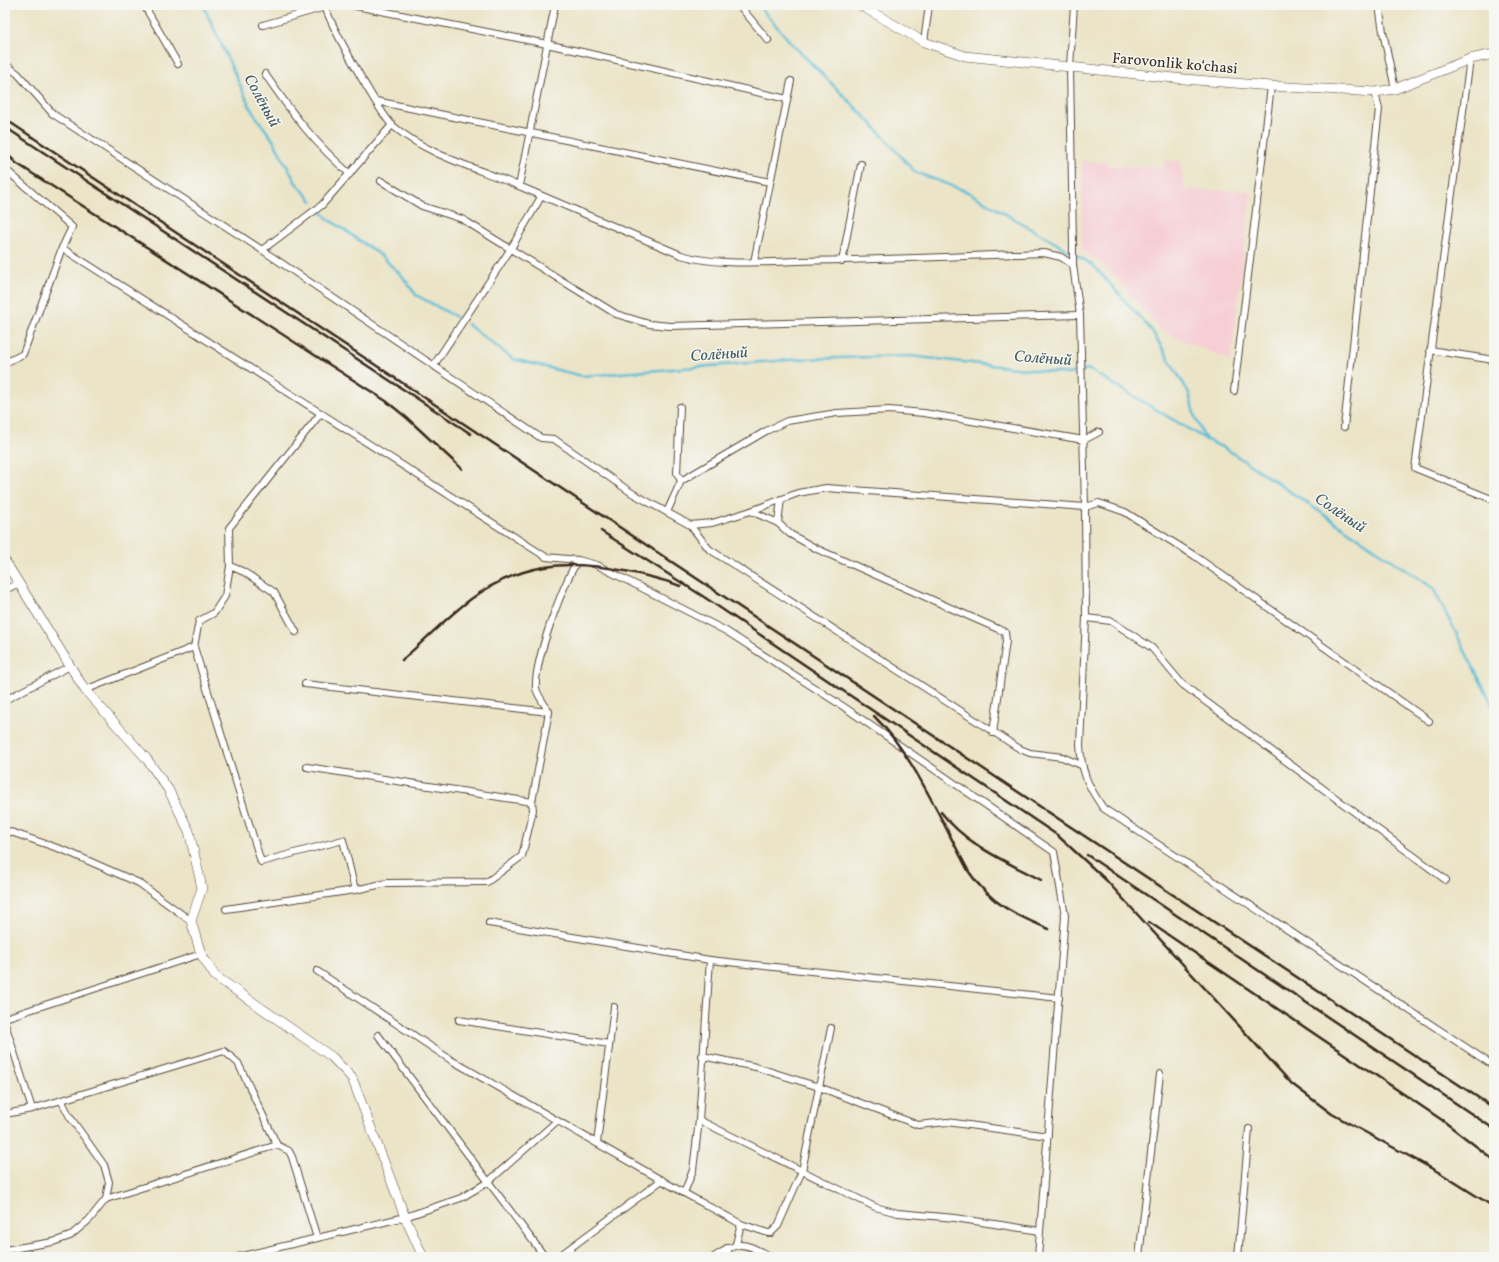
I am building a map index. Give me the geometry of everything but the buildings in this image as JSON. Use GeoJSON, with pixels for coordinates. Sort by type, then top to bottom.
{"type":"FeatureCollection","features":[{"type":"Feature","properties":{"kind":"street"},"geometry":{"type":"LineString","coordinates":[[144,5],[178,64]]}},
{"type":"Feature","properties":{"kind":"street"},"geometry":{"type":"LineString","coordinates":[[351,5],[547,44],[788,99]]}},
{"type":"Feature","properties":{"kind":"street"},"geometry":{"type":"LineString","coordinates":[[519,186],[555,5]]}},
{"type":"Feature","properties":{"kind":"street"},"geometry":{"type":"LineString","coordinates":[[739,5],[768,40]]}},
{"type":"Feature","properties":{"kind":"street","name":"Farovonlik koʻchasi"},"geometry":{"type":"LineString","coordinates":[[860,5],[924,42],[965,56],[1271,86],[1375,92],[1395,89],[1470,59],[1494,54]]}},
{"type":"Feature","properties":{"kind":"street"},"geometry":{"type":"LineString","coordinates":[[924,42],[929,5]]}},
{"type":"Feature","properties":{"kind":"street"},"geometry":{"type":"LineString","coordinates":[[1074,5],[1070,66],[1073,265],[1080,315],[1085,507],[1086,618],[1080,745],[1081,765],[1091,790],[1103,808],[1494,1066]]}},
{"type":"Feature","properties":{"kind":"street"},"geometry":{"type":"LineString","coordinates":[[1379,5],[1382,32],[1395,89]]}},
{"type":"Feature","properties":{"kind":"street"},"geometry":{"type":"LineString","coordinates":[[263,25],[325,6],[329,20],[392,125],[414,140],[455,162],[519,186],[541,197],[681,255],[697,260],[754,262],[842,261],[1044,253],[1061,257],[1073,265]]}},
{"type":"Feature","properties":{"kind":"street"},"geometry":{"type":"LineString","coordinates":[[1470,59],[1415,468],[1494,500]]}},
{"type":"Feature","properties":{"kind":"street"},"geometry":{"type":"LineString","coordinates":[[5,64],[18,74],[53,114],[262,250],[541,438],[554,439],[632,493],[690,525],[709,549],[1020,749],[1030,753],[1062,757],[1081,765]]}},
{"type":"Feature","properties":{"kind":"street"},"geometry":{"type":"LineString","coordinates":[[265,74],[297,120],[328,155],[350,174]]}},
{"type":"Feature","properties":{"kind":"street"},"geometry":{"type":"LineString","coordinates":[[754,262],[791,81]]}},
{"type":"Feature","properties":{"kind":"street"},"geometry":{"type":"LineString","coordinates":[[1234,391],[1271,86]]}},
{"type":"Feature","properties":{"kind":"street"},"geometry":{"type":"LineString","coordinates":[[1344,427],[1380,109],[1375,92]]}},
{"type":"Feature","properties":{"kind":"street"},"geometry":{"type":"LineString","coordinates":[[376,100],[770,182]]}},
{"type":"Feature","properties":{"kind":"street"},"geometry":{"type":"LineString","coordinates":[[262,250],[322,204],[392,125]]}},
{"type":"Feature","properties":{"kind":"street"},"geometry":{"type":"LineString","coordinates":[[842,261],[861,164]]}},
{"type":"Feature","properties":{"kind":"street"},"geometry":{"type":"LineString","coordinates":[[5,169],[72,227],[62,248],[23,354],[5,363]]}},
{"type":"Feature","properties":{"kind":"street"},"geometry":{"type":"LineString","coordinates":[[381,181],[422,206],[462,219],[616,314],[649,324],[670,326],[1080,315]]}},
{"type":"Feature","properties":{"kind":"street"},"geometry":{"type":"LineString","coordinates":[[434,365],[510,250],[541,197]]}},
{"type":"Feature","properties":{"kind":"street"},"geometry":{"type":"LineString","coordinates":[[62,248],[546,557],[578,560],[597,566],[726,631],[844,707],[1054,852],[1065,916],[1038,1257]]}},
{"type":"Feature","properties":{"kind":"street"},"geometry":{"type":"LineString","coordinates":[[1430,350],[1494,360]]}},
{"type":"Feature","properties":{"kind":"street"},"geometry":{"type":"LineString","coordinates":[[680,407],[677,473],[681,481]]}},
{"type":"Feature","properties":{"kind":"street"},"geometry":{"type":"LineString","coordinates":[[667,512],[681,481],[766,431],[787,421],[837,413],[889,410],[924,413],[1084,440],[1099,432]]}},
{"type":"Feature","properties":{"kind":"street"},"geometry":{"type":"LineString","coordinates":[[321,414],[229,528],[230,566],[225,596],[214,613],[199,621],[194,647],[261,862],[343,840],[355,890]]}},
{"type":"Feature","properties":{"kind":"street"},"geometry":{"type":"LineString","coordinates":[[690,525],[712,523],[751,511],[798,493],[826,488],[1085,507],[1099,503],[1125,512],[1201,560],[1429,721]]}},
{"type":"Feature","properties":{"kind":"street"},"geometry":{"type":"LineString","coordinates":[[778,523],[781,499]]}},
{"type":"Feature","properties":{"kind":"street"},"geometry":{"type":"LineString","coordinates":[[751,511],[778,523],[790,534],[817,549],[1005,632],[1006,641],[993,733]]}},
{"type":"Feature","properties":{"kind":"street"},"geometry":{"type":"LineString","coordinates":[[226,909],[355,890],[387,883],[487,882],[522,856],[532,810],[532,802],[549,712],[536,689],[540,658],[551,621],[578,560]]}},
{"type":"Feature","properties":{"kind":"street"},"geometry":{"type":"LineString","coordinates":[[5,563],[85,690],[146,758],[168,789],[189,831],[202,888],[191,920],[201,954],[215,976],[332,1057],[352,1078],[404,1217],[423,1257]]}},
{"type":"Feature","properties":{"kind":"street"},"geometry":{"type":"LineString","coordinates":[[230,566],[244,572],[274,592],[296,632]]}},
{"type":"Feature","properties":{"kind":"street"},"geometry":{"type":"LineString","coordinates":[[5,590],[19,584]]}},
{"type":"Feature","properties":{"kind":"street"},"geometry":{"type":"LineString","coordinates":[[1086,618],[1111,621],[1152,648],[1182,684],[1446,880]]}},
{"type":"Feature","properties":{"kind":"street"},"geometry":{"type":"LineString","coordinates":[[85,690],[194,647]]}},
{"type":"Feature","properties":{"kind":"street"},"geometry":{"type":"LineString","coordinates":[[5,700],[70,666]]}},
{"type":"Feature","properties":{"kind":"street"},"geometry":{"type":"LineString","coordinates":[[304,684],[549,712]]}},
{"type":"Feature","properties":{"kind":"street"},"geometry":{"type":"LineString","coordinates":[[307,767],[532,802]]}},
{"type":"Feature","properties":{"kind":"street"},"geometry":{"type":"LineString","coordinates":[[5,830],[66,851],[139,883],[191,920]]}},
{"type":"Feature","properties":{"kind":"street"},"geometry":{"type":"LineString","coordinates":[[489,923],[710,960],[1059,998]]}},
{"type":"Feature","properties":{"kind":"street"},"geometry":{"type":"LineString","coordinates":[[5,1018],[201,954]]}},
{"type":"Feature","properties":{"kind":"street"},"geometry":{"type":"LineString","coordinates":[[684,1193],[693,1170],[699,1120],[702,1056],[710,960]]}},
{"type":"Feature","properties":{"kind":"street"},"geometry":{"type":"LineString","coordinates":[[317,971],[451,1060],[741,1224],[771,1233],[778,1226],[802,1171],[832,1028]]}},
{"type":"Feature","properties":{"kind":"street"},"geometry":{"type":"LineString","coordinates":[[597,1143],[614,1007]]}},
{"type":"Feature","properties":{"kind":"street"},"geometry":{"type":"LineString","coordinates":[[459,1020],[609,1044]]}},
{"type":"Feature","properties":{"kind":"street"},"geometry":{"type":"LineString","coordinates":[[5,1024],[32,1109]]}},
{"type":"Feature","properties":{"kind":"street"},"geometry":{"type":"LineString","coordinates":[[378,1035],[545,1257]]}},
{"type":"Feature","properties":{"kind":"street"},"geometry":{"type":"LineString","coordinates":[[5,1114],[32,1109],[224,1051],[238,1063],[277,1145],[289,1151],[292,1157],[317,1238]]}},
{"type":"Feature","properties":{"kind":"street"},"geometry":{"type":"LineString","coordinates":[[702,1056],[756,1067],[819,1087],[918,1125],[947,1122],[1048,1136]]}},
{"type":"Feature","properties":{"kind":"street"},"geometry":{"type":"LineString","coordinates":[[1140,1257],[1160,1074]]}},
{"type":"Feature","properties":{"kind":"street"},"geometry":{"type":"LineString","coordinates":[[5,1250],[52,1242],[70,1236],[89,1220],[106,1199],[110,1182],[104,1165],[70,1117],[61,1100]]}},
{"type":"Feature","properties":{"kind":"street"},"geometry":{"type":"LineString","coordinates":[[238,1257],[404,1217],[461,1198],[488,1182],[557,1120]]}},
{"type":"Feature","properties":{"kind":"street"},"geometry":{"type":"LineString","coordinates":[[699,1120],[875,1207],[898,1213],[955,1218],[1040,1231]]}},
{"type":"Feature","properties":{"kind":"street"},"geometry":{"type":"LineString","coordinates":[[1238,1257],[1249,1129]]}},
{"type":"Feature","properties":{"kind":"street"},"geometry":{"type":"LineString","coordinates":[[106,1199],[277,1145]]}},
{"type":"Feature","properties":{"kind":"street"},"geometry":{"type":"LineString","coordinates":[[558,1257],[662,1180]]}},
{"type":"Feature","properties":{"kind":"street"},"geometry":{"type":"LineString","coordinates":[[736,1244],[741,1224]]}},
{"type":"Feature","properties":{"kind":"street"},"geometry":{"type":"LineString","coordinates":[[714,1257],[736,1244],[745,1245],[772,1257]]}},
{"type":"Feature","properties":{"kind":"street"},"geometry":{"type":"LineString","coordinates":[[727,1248],[729,1257]]}},
{"type":"Feature","properties":{"kind":"shaded area"},"geometry":{"type":"Polygon","coordinates":[[[1082,161],[1107,162],[1107,166],[1164,168],[1165,161],[1180,161],[1185,190],[1251,191],[1231,361],[1162,331],[1108,268],[1082,250],[1082,161]]]}},
{"type":"Feature","properties":{"kind":"waterway","name":"Солёный"},"geometry":{"type":"LineString","coordinates":[[203,5],[252,111],[273,140],[296,183],[312,201]]}},
{"type":"Feature","properties":{"kind":"waterway"},"geometry":{"type":"LineString","coordinates":[[758,5],[793,45],[871,123],[915,172],[968,192],[1093,265],[1152,331],[1189,393],[1195,417],[1206,440]]}},
{"type":"Feature","properties":{"kind":"waterway","name":"Солёный"},"geometry":{"type":"LineString","coordinates":[[320,210],[327,218],[379,254],[403,277],[416,295],[456,317]]}},
{"type":"Feature","properties":{"kind":"waterway","name":"Солёный"},"geometry":{"type":"LineString","coordinates":[[467,324],[513,359],[582,376],[801,359],[910,356],[1068,374],[1088,369],[1207,440],[1228,450],[1433,588],[1494,708]]}},
{"type":"Feature","properties":{"kind":"railway"},"geometry":{"type":"LineString","coordinates":[[5,119],[1494,1108]]}},
{"type":"Feature","properties":{"kind":"railway"},"geometry":{"type":"LineString","coordinates":[[5,127],[471,434]]}},
{"type":"Feature","properties":{"kind":"railway"},"geometry":{"type":"LineString","coordinates":[[5,152],[16,163],[386,401],[407,418],[462,469]]}},
{"type":"Feature","properties":{"kind":"railway"},"geometry":{"type":"LineString","coordinates":[[601,531],[704,597],[1057,835],[1106,880],[1292,1084],[1332,1114],[1440,1173],[1494,1207]]}},
{"type":"Feature","properties":{"kind":"railway"},"geometry":{"type":"LineString","coordinates":[[402,660],[471,599],[490,587],[526,571],[545,567],[583,565],[625,571],[660,579],[680,586]]}},
{"type":"Feature","properties":{"kind":"railway"},"geometry":{"type":"LineString","coordinates":[[874,716],[902,750],[915,770],[969,872],[977,883],[1004,907],[1025,919],[1049,929]]}},
{"type":"Feature","properties":{"kind":"railway"},"geometry":{"type":"LineString","coordinates":[[941,812],[951,824],[974,843],[1000,859],[1041,880]]}},
{"type":"Feature","properties":{"kind":"railway"},"geometry":{"type":"LineString","coordinates":[[1087,855],[1494,1129]]}},
{"type":"Feature","properties":{"kind":"railway"},"geometry":{"type":"LineString","coordinates":[[1149,922],[1442,1120],[1494,1160]]}}]}
